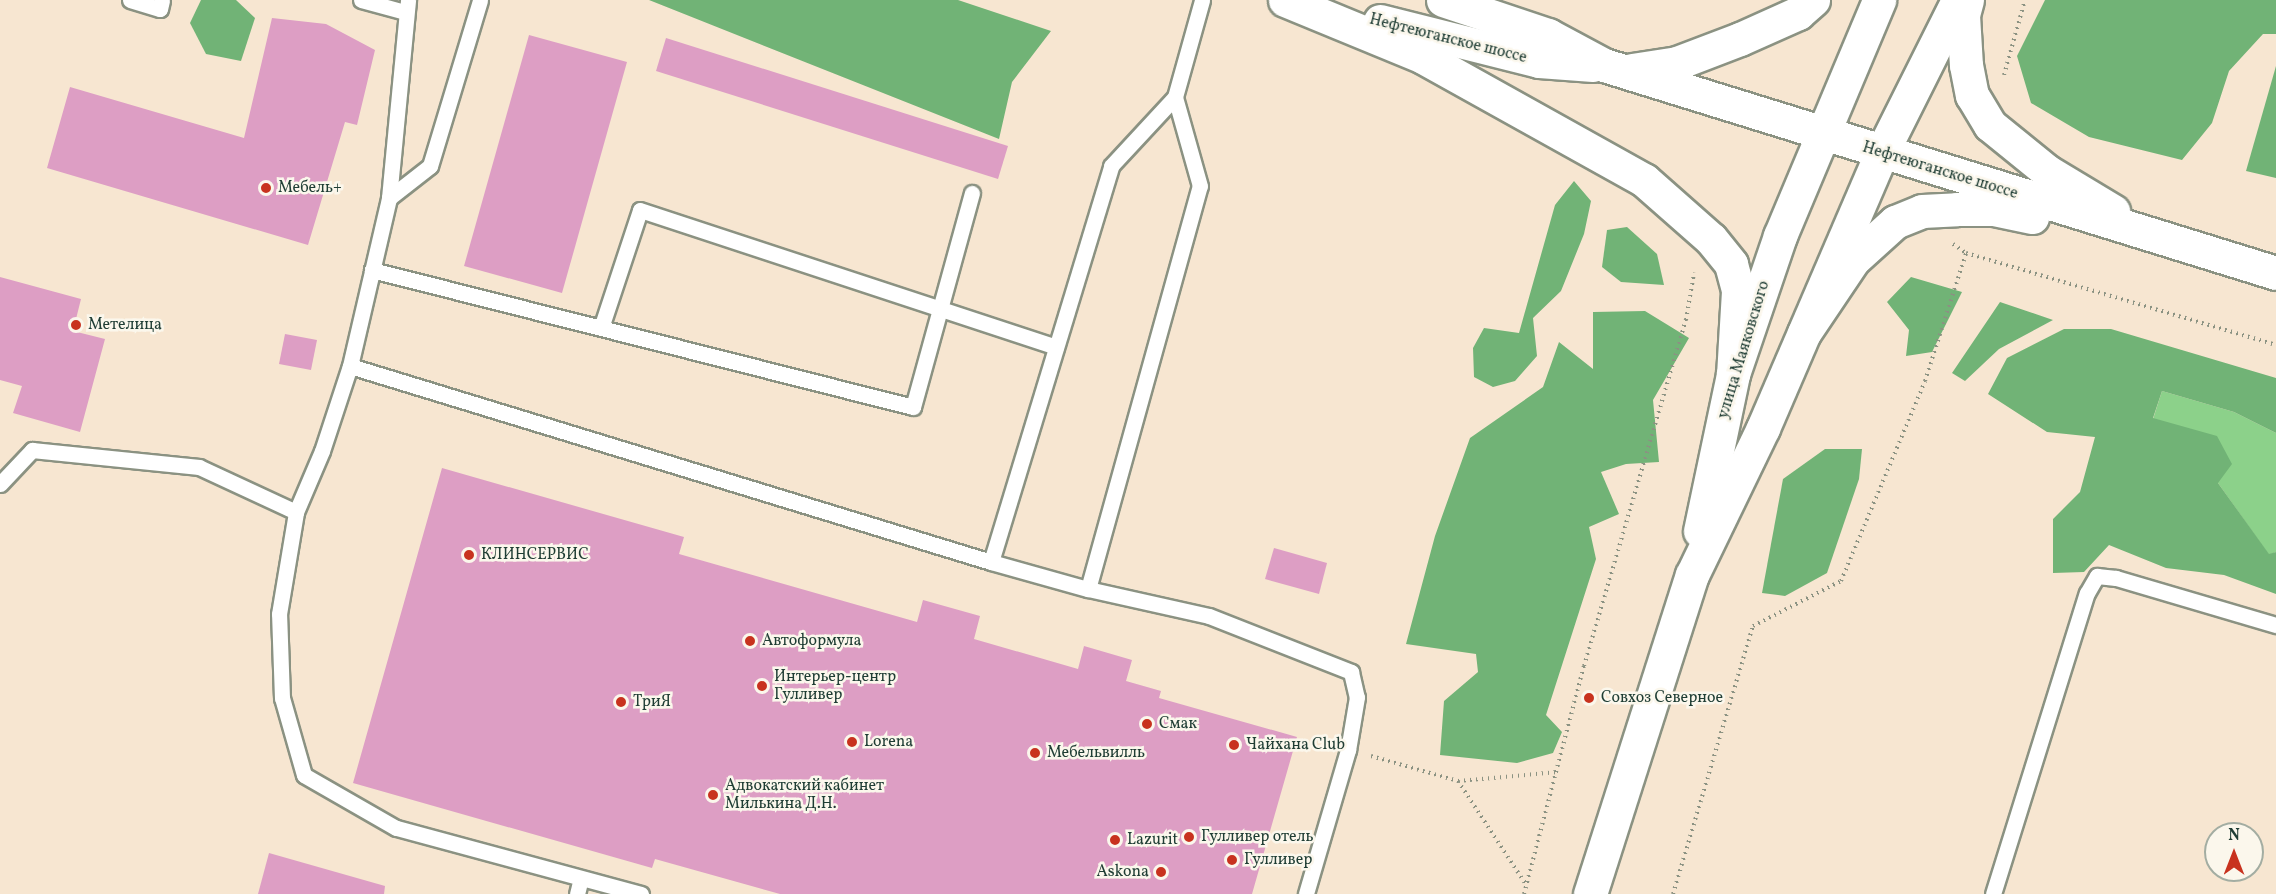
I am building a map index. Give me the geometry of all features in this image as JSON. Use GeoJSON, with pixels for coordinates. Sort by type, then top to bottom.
{"type":"FeatureCollection","features":[{"type":"Feature","properties":{"kind":"main road"},"geometry":{"type":"LineString","coordinates":[[1285,0],[1423,57],[1644,180],[1710,239],[1731,264],[1738,291],[1733,374]]}},
{"type":"Feature","properties":{"kind":"main road","name":"Нефтеюганское шоссе"},"geometry":{"type":"LineString","coordinates":[[1293,0],[1539,61],[1615,68]]}},
{"type":"Feature","properties":{"kind":"main road","name":"Нефтеюганское шоссе"},"geometry":{"type":"LineString","coordinates":[[1443,0],[1548,35],[1615,68],[1826,134],[1881,154],[2276,273]]}},
{"type":"Feature","properties":{"kind":"main road"},"geometry":{"type":"LineString","coordinates":[[1615,68],[1677,63],[1798,13],[1813,0]]}},
{"type":"Feature","properties":{"kind":"main road","name":"улица Маяковского"},"geometry":{"type":"LineString","coordinates":[[1590,894],[1692,575],[1733,374],[1780,237],[1826,134],[1880,0]]}},
{"type":"Feature","properties":{"kind":"main road","name":"улица Маяковского"},"geometry":{"type":"LineString","coordinates":[[1692,575],[1804,333],[1881,154],[1958,0]]}},
{"type":"Feature","properties":{"kind":"main road"},"geometry":{"type":"LineString","coordinates":[[1966,0],[1962,15],[1966,65],[1972,95],[1990,125],[2048,172],[2155,238]]}},
{"type":"Feature","properties":{"kind":"main road"},"geometry":{"type":"LineString","coordinates":[[1804,333],[1853,260],[1894,222],[1922,211],[1994,209],[2155,238]]}},
{"type":"Feature","properties":{"kind":"lane"},"geometry":{"type":"LineString","coordinates":[[130,0],[160,9],[162,0]]}},
{"type":"Feature","properties":{"kind":"lane"},"geometry":{"type":"LineString","coordinates":[[361,0],[407,6],[389,198],[350,366],[296,512],[279,614],[282,698],[304,775],[396,828],[641,894]]}},
{"type":"Feature","properties":{"kind":"lane"},"geometry":{"type":"LineString","coordinates":[[389,198],[430,166],[480,0]]}},
{"type":"Feature","properties":{"kind":"lane"},"geometry":{"type":"LineString","coordinates":[[991,562],[1111,166],[1175,97],[1202,0]]}},
{"type":"Feature","properties":{"kind":"lane"},"geometry":{"type":"LineString","coordinates":[[1088,589],[1200,186],[1175,97]]}},
{"type":"Feature","properties":{"kind":"lane"},"geometry":{"type":"LineString","coordinates":[[372,270],[913,407],[972,193]]}},
{"type":"Feature","properties":{"kind":"lane"},"geometry":{"type":"LineString","coordinates":[[601,328],[640,210],[1056,346]]}},
{"type":"Feature","properties":{"kind":"lane"},"geometry":{"type":"LineString","coordinates":[[350,366],[991,562],[1088,589],[1209,616],[1351,672],[1357,697],[1348,750],[1306,894]]}},
{"type":"Feature","properties":{"kind":"lane"},"geometry":{"type":"LineString","coordinates":[[0,484],[32,450],[200,467],[296,512]]}},
{"type":"Feature","properties":{"kind":"lane"},"geometry":{"type":"LineString","coordinates":[[1993,894],[2087,593],[2097,576],[2116,578],[2276,625]]}},
{"type":"Feature","properties":{"kind":"lane"},"geometry":{"type":"LineString","coordinates":[[577,894],[581,878]]}},
{"type":"Feature","properties":{"kind":"path"},"geometry":{"type":"LineString","coordinates":[[1673,894],[1753,626],[1841,581],[1925,381],[1966,253],[2276,345]]}},
{"type":"Feature","properties":{"kind":"path"},"geometry":{"type":"LineString","coordinates":[[1372,756],[1458,781],[1559,772]]}},
{"type":"Feature","properties":{"kind":"path"},"geometry":{"type":"LineString","coordinates":[[1458,781],[1525,884]]}},
{"type":"Feature","properties":{"kind":"green space"},"geometry":{"type":"Polygon","coordinates":[[[201,0],[236,0],[255,18],[241,61],[206,54],[190,23],[201,0]]]}},
{"type":"Feature","properties":{"kind":"green space"},"geometry":{"type":"Polygon","coordinates":[[[649,0],[958,0],[1051,31],[1012,82],[999,139],[649,0]]]}},
{"type":"Feature","properties":{"kind":"green space"},"geometry":{"type":"Polygon","coordinates":[[[2045,0],[2276,0],[2276,34],[2263,34],[2229,71],[2212,123],[2182,160],[2089,137],[2031,103],[2017,56],[2045,0]]]}},
{"type":"Feature","properties":{"kind":"green space"},"geometry":{"type":"Polygon","coordinates":[[[2276,66],[2276,178],[2246,171],[2276,66]]]}},
{"type":"Feature","properties":{"kind":"green space"},"geometry":{"type":"Polygon","coordinates":[[[1574,181],[1591,201],[1584,234],[1561,291],[1533,318],[1537,356],[1515,381],[1493,387],[1474,377],[1473,348],[1484,328],[1519,333],[1555,205],[1574,181]]]}},
{"type":"Feature","properties":{"kind":"green space"},"geometry":{"type":"Polygon","coordinates":[[[1627,227],[1657,254],[1664,285],[1621,282],[1602,267],[1607,230],[1627,227]]]}},
{"type":"Feature","properties":{"kind":"green space"},"geometry":{"type":"Polygon","coordinates":[[[1911,277],[1962,292],[1932,352],[1906,356],[1909,330],[1887,302],[1911,277]]]}},
{"type":"Feature","properties":{"kind":"green space"},"geometry":{"type":"Polygon","coordinates":[[[2000,302],[2053,320],[1999,349],[1965,381],[1952,373],[2000,302]]]}},
{"type":"Feature","properties":{"kind":"green space"},"geometry":{"type":"Polygon","coordinates":[[[1645,311],[1689,338],[1653,400],[1659,462],[1626,464],[1601,472],[1619,514],[1589,527],[1596,559],[1546,715],[1562,732],[1553,753],[1517,763],[1440,755],[1444,701],[1478,672],[1476,654],[1406,644],[1435,536],[1470,438],[1543,387],[1559,342],[1593,369],[1593,312],[1645,311]]]}},
{"type":"Feature","properties":{"kind":"green space"},"geometry":{"type":"Polygon","coordinates":[[[2064,329],[2111,329],[2276,378],[2276,433],[2234,412],[2162,391],[2153,418],[2217,436],[2232,464],[2218,483],[2269,554],[2276,552],[2276,594],[2224,575],[2166,568],[2109,545],[2084,572],[2053,573],[2053,519],[2080,492],[2095,437],[2047,432],[1988,394],[2007,358],[2064,329]]]}},
{"type":"Feature","properties":{"kind":"green space"},"geometry":{"type":"Polygon","coordinates":[[[2162,391],[2234,412],[2276,433],[2276,552],[2269,555],[2218,483],[2153,419],[2162,391]]]}},
{"type":"Feature","properties":{"kind":"green space"},"geometry":{"type":"Polygon","coordinates":[[[1825,449],[1862,449],[1859,479],[1827,573],[1785,596],[1762,593],[1783,479],[1825,449]]]}},
{"type":"Feature","properties":{"kind":"building"},"geometry":{"type":"Polygon","coordinates":[[[272,18],[326,24],[375,50],[357,125],[345,122],[308,245],[47,168],[70,87],[244,138],[272,18]]]}},
{"type":"Feature","properties":{"kind":"building"},"geometry":{"type":"Polygon","coordinates":[[[529,35],[627,62],[562,293],[464,266],[529,35]]]}},
{"type":"Feature","properties":{"kind":"building"},"geometry":{"type":"Polygon","coordinates":[[[666,38],[1008,146],[998,179],[656,71],[666,38]]]}},
{"type":"Feature","properties":{"kind":"building"},"geometry":{"type":"Polygon","coordinates":[[[0,277],[81,299],[73,331],[105,339],[80,432],[13,413],[22,386],[0,380],[0,277]]]}},
{"type":"Feature","properties":{"kind":"building"},"geometry":{"type":"Polygon","coordinates":[[[285,334],[317,340],[311,370],[279,364],[285,334]]]}},
{"type":"Feature","properties":{"kind":"building","name":"Интерьер-центр Гулливер"},"geometry":{"type":"Polygon","coordinates":[[[442,468],[684,537],[679,554],[917,622],[923,600],[980,616],[974,639],[1078,669],[1084,646],[1132,660],[1126,681],[1161,691],[1159,698],[1297,737],[1252,894],[780,894],[655,859],[652,868],[353,783],[442,468]]]}},
{"type":"Feature","properties":{"kind":"building"},"geometry":{"type":"Polygon","coordinates":[[[1274,548],[1327,563],[1319,594],[1265,579],[1274,548]]]}},
{"type":"Feature","properties":{"kind":"building"},"geometry":{"type":"Polygon","coordinates":[[[269,853],[385,886],[384,894],[258,894],[269,853]]]}},
{"type":"Feature","properties":{"kind":"place","name":"Мебель+"},"geometry":{"type":"Point","coordinates":[266,188]}},
{"type":"Feature","properties":{"kind":"place","name":"Метелица"},"geometry":{"type":"Point","coordinates":[76,325]}},
{"type":"Feature","properties":{"kind":"place","name":"КЛИНСЕРВИС"},"geometry":{"type":"Point","coordinates":[469,555]}},
{"type":"Feature","properties":{"kind":"place","name":"Автоформула"},"geometry":{"type":"Point","coordinates":[750,641]}},
{"type":"Feature","properties":{"kind":"place","name":"Интерьер-центр Гулливер"},"geometry":{"type":"Point","coordinates":[762,686]}},
{"type":"Feature","properties":{"kind":"place","name":"Совхоз Северное"},"geometry":{"type":"Point","coordinates":[1589,698]}},
{"type":"Feature","properties":{"kind":"place","name":"ТриЯ"},"geometry":{"type":"Point","coordinates":[621,702]}},
{"type":"Feature","properties":{"kind":"place","name":"Смак"},"geometry":{"type":"Point","coordinates":[1147,724]}},
{"type":"Feature","properties":{"kind":"place","name":"Lorena"},"geometry":{"type":"Point","coordinates":[852,742]}},
{"type":"Feature","properties":{"kind":"place","name":"Чайхана Club"},"geometry":{"type":"Point","coordinates":[1234,745]}},
{"type":"Feature","properties":{"kind":"place","name":"Мебельвилль"},"geometry":{"type":"Point","coordinates":[1035,753]}},
{"type":"Feature","properties":{"kind":"place","name":"Адвокатский кабинет Милькина Д.Н."},"geometry":{"type":"Point","coordinates":[713,795]}},
{"type":"Feature","properties":{"kind":"place","name":"Гулливер отель"},"geometry":{"type":"Point","coordinates":[1189,837]}},
{"type":"Feature","properties":{"kind":"place","name":"Lazurit"},"geometry":{"type":"Point","coordinates":[1115,840]}},
{"type":"Feature","properties":{"kind":"place","name":"Гулливер"},"geometry":{"type":"Point","coordinates":[1232,860]}},
{"type":"Feature","properties":{"kind":"place","name":"Askona"},"geometry":{"type":"Point","coordinates":[1161,872]}}]}
